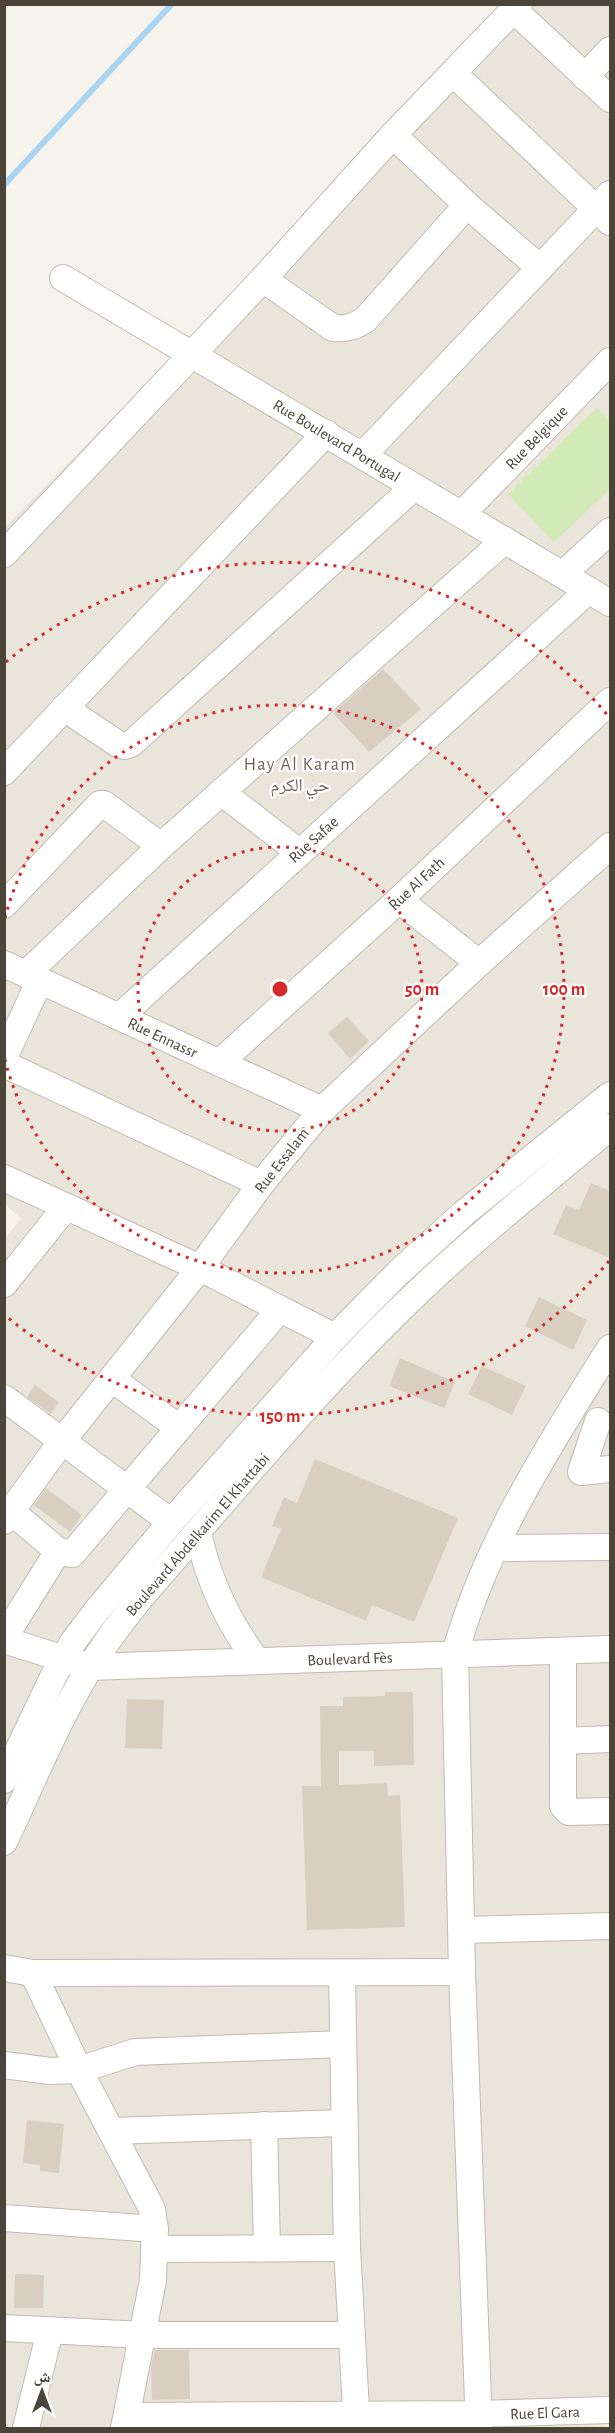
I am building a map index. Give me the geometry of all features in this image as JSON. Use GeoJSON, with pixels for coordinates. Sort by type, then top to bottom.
{"type":"FeatureCollection","features":[{"type":"Feature","properties":{"kind":"street"},"geometry":{"type":"LineString","coordinates":[[4,554],[263,279],[393,135],[516,7],[610,99]]}},
{"type":"Feature","properties":{"kind":"street"},"geometry":{"type":"LineString","coordinates":[[585,77],[610,50]]}},
{"type":"Feature","properties":{"kind":"street"},"geometry":{"type":"LineString","coordinates":[[363,455],[540,268],[606,209],[453,73]]}},
{"type":"Feature","properties":{"kind":"street"},"geometry":{"type":"LineString","coordinates":[[393,135],[467,205],[540,268]]}},
{"type":"Feature","properties":{"kind":"street"},"geometry":{"type":"LineString","coordinates":[[263,279],[333,328],[345,329],[355,326],[364,320],[467,205]]}},
{"type":"Feature","properties":{"kind":"street","name":"Rue Boulevard Portugal"},"geometry":{"type":"LineString","coordinates":[[63,278],[363,455],[414,488],[600,596]]}},
{"type":"Feature","properties":{"kind":"street","name":"Rue Belgique"},"geometry":{"type":"LineString","coordinates":[[462,514],[607,372]]}},
{"type":"Feature","properties":{"kind":"street"},"geometry":{"type":"LineString","coordinates":[[4,771],[326,433]]}},
{"type":"Feature","properties":{"kind":"street"},"geometry":{"type":"LineString","coordinates":[[64,708],[118,744],[125,746],[131,744],[414,488]]}},
{"type":"Feature","properties":{"kind":"street"},"geometry":{"type":"LineString","coordinates":[[563,574],[610,531]]}},
{"type":"Feature","properties":{"kind":"street"},"geometry":{"type":"LineString","coordinates":[[4,1058],[24,973],[160,846],[505,540]]}},
{"type":"Feature","properties":{"kind":"street","name":"Rue Safae"},"geometry":{"type":"LineString","coordinates":[[119,1017],[298,852],[600,596]]}},
{"type":"Feature","properties":{"kind":"street","name":"Rue Al Fath"},"geometry":{"type":"LineString","coordinates":[[219,1063],[399,900],[610,701]]}},
{"type":"Feature","properties":{"kind":"street"},"geometry":{"type":"LineString","coordinates":[[221,792],[298,852]]}},
{"type":"Feature","properties":{"kind":"street"},"geometry":{"type":"LineString","coordinates":[[4,905],[100,804],[104,804],[160,846]]}},
{"type":"Feature","properties":{"kind":"street","name":"Rue Essalam"},"geometry":{"type":"LineString","coordinates":[[8,1516],[62,1441],[200,1268],[261,1184],[322,1110],[479,963],[610,846]]}},
{"type":"Feature","properties":{"kind":"street"},"geometry":{"type":"LineString","coordinates":[[399,900],[479,963]]}},
{"type":"Feature","properties":{"kind":"street","name":"Rue Ennassr"},"geometry":{"type":"LineString","coordinates":[[24,973],[322,1110]]}},
{"type":"Feature","properties":{"kind":"street"},"geometry":{"type":"LineString","coordinates":[[4,1064],[261,1184]]}},
{"type":"Feature","properties":{"kind":"street","name":"Boulevard Abdelkarim El Khattabi"},"geometry":{"type":"LineString","coordinates":[[4,1780],[62,1659],[85,1625],[171,1522],[335,1336],[438,1236],[610,1095]]}},
{"type":"Feature","properties":{"kind":"street","name":"Boulevard Abdelkarim El Khattabi"},"geometry":{"type":"LineString","coordinates":[[4,1842],[69,1703],[90,1667],[119,1626],[198,1532],[386,1323],[484,1232],[610,1127]]}},
{"type":"Feature","properties":{"kind":"street"},"geometry":{"type":"LineString","coordinates":[[4,1178],[200,1268],[335,1336]]}},
{"type":"Feature","properties":{"kind":"street"},"geometry":{"type":"LineString","coordinates":[[4,1284],[66,1207]]}},
{"type":"Feature","properties":{"kind":"street"},"geometry":{"type":"LineString","coordinates":[[8,1516],[58,1551],[72,1554],[280,1309]]}},
{"type":"Feature","properties":{"kind":"street"},"geometry":{"type":"LineString","coordinates":[[479,2421],[462,1972],[455,1654],[466,1616],[495,1548],[542,1461],[610,1348]]}},
{"type":"Feature","properties":{"kind":"street"},"geometry":{"type":"LineString","coordinates":[[112,1378],[178,1427]]}},
{"type":"Feature","properties":{"kind":"street"},"geometry":{"type":"LineString","coordinates":[[4,1398],[171,1522]]}},
{"type":"Feature","properties":{"kind":"street"},"geometry":{"type":"LineString","coordinates":[[560,1430],[604,1419]]}},
{"type":"Feature","properties":{"kind":"street"},"geometry":{"type":"LineString","coordinates":[[581,1472],[604,1419]]}},
{"type":"Feature","properties":{"kind":"street"},"geometry":{"type":"LineString","coordinates":[[542,1461],[581,1472],[610,1486]]}},
{"type":"Feature","properties":{"kind":"street"},"geometry":{"type":"LineString","coordinates":[[581,1472],[610,1469]]}},
{"type":"Feature","properties":{"kind":"street"},"geometry":{"type":"LineString","coordinates":[[198,1532],[203,1555],[219,1600],[242,1642],[257,1661]]}},
{"type":"Feature","properties":{"kind":"street"},"geometry":{"type":"LineString","coordinates":[[495,1548],[610,1547]]}},
{"type":"Feature","properties":{"kind":"street"},"geometry":{"type":"LineString","coordinates":[[4,1639],[58,1551]]}},
{"type":"Feature","properties":{"kind":"street","name":"Boulevard Fès"},"geometry":{"type":"LineString","coordinates":[[4,1639],[90,1667],[610,1649]]}},
{"type":"Feature","properties":{"kind":"street"},"geometry":{"type":"LineString","coordinates":[[563,1651],[562,1741],[565,1810],[569,1812],[610,1811]]}},
{"type":"Feature","properties":{"kind":"street"},"geometry":{"type":"LineString","coordinates":[[562,1741],[610,1739]]}},
{"type":"Feature","properties":{"kind":"street"},"geometry":{"type":"LineString","coordinates":[[462,1930],[610,1926]]}},
{"type":"Feature","properties":{"kind":"street"},"geometry":{"type":"LineString","coordinates":[[4,1968],[33,1973],[462,1972]]}},
{"type":"Feature","properties":{"kind":"street"},"geometry":{"type":"LineString","coordinates":[[33,1973],[79,2070],[152,2209],[155,2239],[153,2280],[144,2335],[125,2422]]}},
{"type":"Feature","properties":{"kind":"street"},"geometry":{"type":"LineString","coordinates":[[342,1974],[347,2248],[357,2422]]}},
{"type":"Feature","properties":{"kind":"street"},"geometry":{"type":"LineString","coordinates":[[4,2065],[50,2071],[79,2070],[135,2052],[343,2044]]}},
{"type":"Feature","properties":{"kind":"street"},"geometry":{"type":"LineString","coordinates":[[113,2131],[343,2123]]}},
{"type":"Feature","properties":{"kind":"street"},"geometry":{"type":"LineString","coordinates":[[264,2125],[267,2248]]}},
{"type":"Feature","properties":{"kind":"street"},"geometry":{"type":"LineString","coordinates":[[4,2218],[155,2239],[267,2248],[347,2248]]}},
{"type":"Feature","properties":{"kind":"street"},"geometry":{"type":"LineString","coordinates":[[4,2328],[144,2335],[352,2335]]}},
{"type":"Feature","properties":{"kind":"street"},"geometry":{"type":"LineString","coordinates":[[26,2428],[50,2331]]}},
{"type":"Feature","properties":{"kind":"street","name":"Rue El Gara"},"geometry":{"type":"LineString","coordinates":[[125,2422],[479,2421],[610,2410]]}},
{"type":"Feature","properties":{"kind":"shaded area"},"geometry":{"type":"Polygon","coordinates":[[[520,5],[610,5],[610,2428],[5,2428],[4,1239],[21,1219],[5,1204],[5,527],[520,5]]]}},
{"type":"Feature","properties":{"kind":"shaded area"},"geometry":{"type":"Polygon","coordinates":[[[610,2419],[610,2428],[485,2428],[485,2423],[610,2419]]]}},
{"type":"Feature","properties":{"kind":"green space"},"geometry":{"type":"Polygon","coordinates":[[[597,408],[610,422],[610,489],[554,542],[508,494],[597,408]]]}},
{"type":"Feature","properties":{"kind":"building"},"geometry":{"type":"Polygon","coordinates":[[[383,669],[421,709],[369,752],[333,713],[383,669]]]}},
{"type":"Feature","properties":{"kind":"building"},"geometry":{"type":"Polygon","coordinates":[[[347,1017],[369,1041],[350,1059],[328,1033],[347,1017]]]}},
{"type":"Feature","properties":{"kind":"building"},"geometry":{"type":"Polygon","coordinates":[[[591,1183],[610,1191],[610,1258],[553,1234],[566,1205],[579,1210],[591,1183]]]}},
{"type":"Feature","properties":{"kind":"building"},"geometry":{"type":"Polygon","coordinates":[[[539,1297],[587,1320],[573,1350],[525,1326],[539,1297]]]}},
{"type":"Feature","properties":{"kind":"building"},"geometry":{"type":"Polygon","coordinates":[[[400,1358],[455,1382],[444,1408],[389,1386],[400,1358]]]}},
{"type":"Feature","properties":{"kind":"building"},"geometry":{"type":"Polygon","coordinates":[[[482,1366],[526,1386],[512,1415],[468,1394],[482,1366]]]}},
{"type":"Feature","properties":{"kind":"building"},"geometry":{"type":"Polygon","coordinates":[[[35,1385],[59,1402],[51,1414],[27,1397],[35,1385]]]}},
{"type":"Feature","properties":{"kind":"building"},"geometry":{"type":"Polygon","coordinates":[[[315,1459],[458,1518],[414,1622],[372,1605],[366,1621],[261,1577],[281,1529],[272,1526],[284,1497],[297,1503],[315,1459]]]}},
{"type":"Feature","properties":{"kind":"building"},"geometry":{"type":"Polygon","coordinates":[[[46,1488],[82,1515],[70,1532],[34,1505],[46,1488]]]}},
{"type":"Feature","properties":{"kind":"building"},"geometry":{"type":"Polygon","coordinates":[[[385,1692],[413,1692],[414,1765],[374,1766],[374,1751],[339,1751],[339,1785],[387,1783],[388,1796],[400,1795],[405,1927],[307,1930],[302,1786],[321,1786],[320,1706],[343,1706],[343,1697],[385,1696],[385,1692]]]}},
{"type":"Feature","properties":{"kind":"building"},"geometry":{"type":"Polygon","coordinates":[[[127,1699],[164,1700],[162,1749],[125,1748],[127,1699]]]}},
{"type":"Feature","properties":{"kind":"building"},"geometry":{"type":"Polygon","coordinates":[[[27,2120],[64,2124],[59,2173],[40,2171],[40,2165],[23,2163],[27,2120]]]}},
{"type":"Feature","properties":{"kind":"building"},"geometry":{"type":"Polygon","coordinates":[[[15,2274],[44,2275],[43,2308],[14,2308],[15,2274]]]}},
{"type":"Feature","properties":{"kind":"building"},"geometry":{"type":"Polygon","coordinates":[[[155,2350],[189,2350],[190,2399],[152,2400],[151,2366],[155,2350]]]}},
{"type":"Feature","properties":{"kind":"waterway"},"geometry":{"type":"LineString","coordinates":[[4,185],[172,4]]}},
{"type":"Feature","properties":{"kind":"district","name":"Hay Al Karam حي الكرم"},"geometry":{"type":"Point","coordinates":[300,774]}}]}
